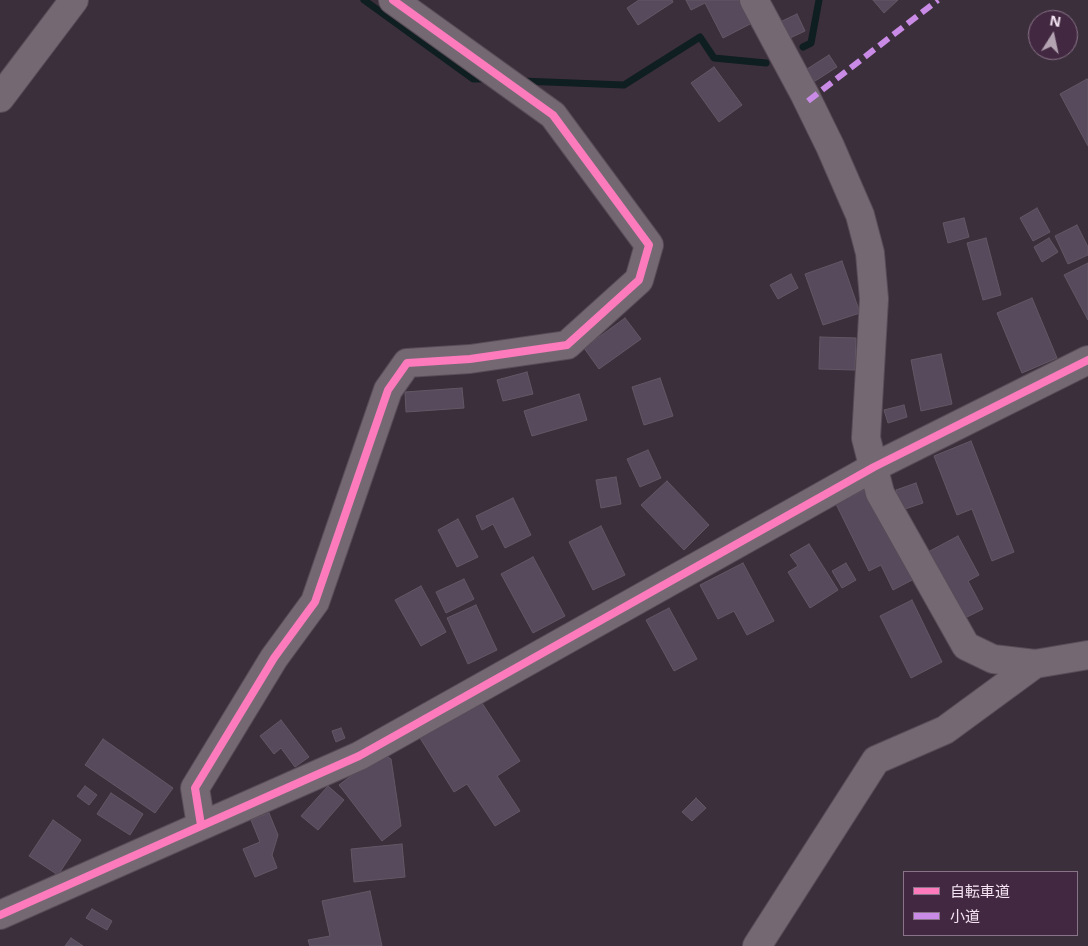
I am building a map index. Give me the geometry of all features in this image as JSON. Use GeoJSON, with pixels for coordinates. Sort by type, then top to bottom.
{"type":"FeatureCollection","features":[{"type":"Feature","properties":{"kind":"street"},"geometry":{"type":"LineString","coordinates":[[0,98],[74,0]]}},
{"type":"Feature","properties":{"kind":"street"},"geometry":{"type":"LineString","coordinates":[[201,825],[195,788],[274,658],[315,602],[388,390],[407,363],[470,359],[567,345],[639,280],[649,245],[553,114],[393,0]]}},
{"type":"Feature","properties":{"kind":"street"},"geometry":{"type":"LineString","coordinates":[[754,0],[830,146],[860,215],[870,253],[874,299],[866,438],[880,493],[966,646],[993,659],[1035,664],[1088,655]]}},
{"type":"Feature","properties":{"kind":"street"},"geometry":{"type":"LineString","coordinates":[[0,915],[359,756],[874,468],[1088,360]]}},
{"type":"Feature","properties":{"kind":"street"},"geometry":{"type":"LineString","coordinates":[[756,946],[876,760],[945,730],[1035,664]]}},
{"type":"Feature","properties":{"kind":"building"},"geometry":{"type":"Polygon","coordinates":[[[639,0],[672,0],[673,2],[638,25],[627,8],[639,0]]]}},
{"type":"Feature","properties":{"kind":"building"},"geometry":{"type":"Polygon","coordinates":[[[686,0],[742,0],[754,22],[723,38],[705,3],[691,10],[686,0]]]}},
{"type":"Feature","properties":{"kind":"building"},"geometry":{"type":"Polygon","coordinates":[[[873,0],[898,0],[884,13],[873,0]]]}},
{"type":"Feature","properties":{"kind":"building"},"geometry":{"type":"Polygon","coordinates":[[[797,14],[805,31],[788,39],[780,22],[797,14]]]}},
{"type":"Feature","properties":{"kind":"building"},"geometry":{"type":"Polygon","coordinates":[[[829,55],[837,67],[812,83],[804,71],[829,55]]]}},
{"type":"Feature","properties":{"kind":"building"},"geometry":{"type":"Polygon","coordinates":[[[714,67],[742,105],[719,122],[691,83],[714,67]]]}},
{"type":"Feature","properties":{"kind":"building"},"geometry":{"type":"Polygon","coordinates":[[[1088,80],[1088,146],[1060,94],[1088,80]]]}},
{"type":"Feature","properties":{"kind":"building"},"geometry":{"type":"Polygon","coordinates":[[[1037,208],[1050,232],[1033,241],[1020,218],[1037,208]]]}},
{"type":"Feature","properties":{"kind":"building"},"geometry":{"type":"Polygon","coordinates":[[[964,218],[969,237],[948,243],[943,223],[964,218]]]}},
{"type":"Feature","properties":{"kind":"building"},"geometry":{"type":"Polygon","coordinates":[[[1077,225],[1088,247],[1088,255],[1068,264],[1055,236],[1077,225]]]}},
{"type":"Feature","properties":{"kind":"building"},"geometry":{"type":"Polygon","coordinates":[[[986,238],[1001,295],[983,300],[967,243],[986,238]]]}},
{"type":"Feature","properties":{"kind":"building"},"geometry":{"type":"Polygon","coordinates":[[[1049,238],[1058,252],[1042,262],[1034,247],[1049,238]]]}},
{"type":"Feature","properties":{"kind":"building"},"geometry":{"type":"Polygon","coordinates":[[[842,261],[860,313],[823,325],[805,274],[842,261]]]}},
{"type":"Feature","properties":{"kind":"building"},"geometry":{"type":"Polygon","coordinates":[[[1088,263],[1088,320],[1064,275],[1088,263]]]}},
{"type":"Feature","properties":{"kind":"building"},"geometry":{"type":"Polygon","coordinates":[[[791,274],[798,288],[778,299],[770,285],[791,274]]]}},
{"type":"Feature","properties":{"kind":"building"},"geometry":{"type":"Polygon","coordinates":[[[1032,298],[1057,358],[1022,373],[997,313],[1032,298]]]}},
{"type":"Feature","properties":{"kind":"building"},"geometry":{"type":"Polygon","coordinates":[[[625,318],[641,339],[599,369],[584,348],[625,318]]]}},
{"type":"Feature","properties":{"kind":"building"},"geometry":{"type":"Polygon","coordinates":[[[820,337],[856,338],[855,370],[819,369],[820,337]]]}},
{"type":"Feature","properties":{"kind":"building"},"geometry":{"type":"Polygon","coordinates":[[[941,354],[952,404],[921,411],[911,360],[941,354]]]}},
{"type":"Feature","properties":{"kind":"building"},"geometry":{"type":"Polygon","coordinates":[[[527,372],[533,394],[503,401],[497,380],[527,372]]]}},
{"type":"Feature","properties":{"kind":"building"},"geometry":{"type":"Polygon","coordinates":[[[660,378],[673,416],[644,425],[632,387],[660,378]]]}},
{"type":"Feature","properties":{"kind":"building"},"geometry":{"type":"Polygon","coordinates":[[[462,388],[464,408],[406,412],[405,392],[462,388]]]}},
{"type":"Feature","properties":{"kind":"building"},"geometry":{"type":"Polygon","coordinates":[[[579,394],[587,420],[532,436],[524,411],[579,394]]]}},
{"type":"Feature","properties":{"kind":"building"},"geometry":{"type":"Polygon","coordinates":[[[904,405],[907,417],[888,423],[884,410],[904,405]]]}},
{"type":"Feature","properties":{"kind":"building"},"geometry":{"type":"Polygon","coordinates":[[[971,441],[1014,552],[992,561],[972,509],[957,515],[934,456],[971,441]]]}},
{"type":"Feature","properties":{"kind":"building"},"geometry":{"type":"Polygon","coordinates":[[[648,450],[661,478],[640,487],[627,459],[648,450]]]}},
{"type":"Feature","properties":{"kind":"building"},"geometry":{"type":"Polygon","coordinates":[[[616,477],[621,504],[601,508],[596,480],[616,477]]]}},
{"type":"Feature","properties":{"kind":"building"},"geometry":{"type":"Polygon","coordinates":[[[667,481],[709,525],[684,550],[641,505],[667,481]]]}},
{"type":"Feature","properties":{"kind":"building"},"geometry":{"type":"Polygon","coordinates":[[[916,483],[923,503],[902,510],[896,490],[916,483]]]}},
{"type":"Feature","properties":{"kind":"building"},"geometry":{"type":"Polygon","coordinates":[[[870,487],[916,578],[893,590],[881,565],[869,571],[836,504],[870,487]]]}},
{"type":"Feature","properties":{"kind":"building"},"geometry":{"type":"Polygon","coordinates":[[[513,498],[531,535],[505,548],[493,524],[482,530],[476,516],[513,498]]]}},
{"type":"Feature","properties":{"kind":"building"},"geometry":{"type":"Polygon","coordinates":[[[458,519],[478,557],[457,567],[438,530],[458,519]]]}},
{"type":"Feature","properties":{"kind":"building"},"geometry":{"type":"Polygon","coordinates":[[[601,526],[625,575],[593,590],[569,542],[601,526]]]}},
{"type":"Feature","properties":{"kind":"building"},"geometry":{"type":"Polygon","coordinates":[[[958,536],[979,575],[968,581],[983,609],[965,618],[928,552],[958,536]]]}},
{"type":"Feature","properties":{"kind":"building"},"geometry":{"type":"Polygon","coordinates":[[[809,544],[838,590],[810,608],[788,572],[798,566],[790,555],[809,544]]]}},
{"type":"Feature","properties":{"kind":"building"},"geometry":{"type":"Polygon","coordinates":[[[533,557],[565,616],[533,633],[501,574],[533,557]]]}},
{"type":"Feature","properties":{"kind":"building"},"geometry":{"type":"Polygon","coordinates":[[[743,563],[774,621],[747,635],[734,611],[718,619],[700,585],[743,563]]]}},
{"type":"Feature","properties":{"kind":"building"},"geometry":{"type":"Polygon","coordinates":[[[846,563],[856,580],[842,588],[832,571],[846,563]]]}},
{"type":"Feature","properties":{"kind":"building"},"geometry":{"type":"Polygon","coordinates":[[[464,579],[474,599],[446,613],[436,592],[464,579]]]}},
{"type":"Feature","properties":{"kind":"building"},"geometry":{"type":"Polygon","coordinates":[[[421,586],[446,632],[421,646],[395,600],[421,586]]]}},
{"type":"Feature","properties":{"kind":"building"},"geometry":{"type":"Polygon","coordinates":[[[912,600],[942,662],[911,678],[880,616],[912,600]]]}},
{"type":"Feature","properties":{"kind":"building"},"geometry":{"type":"Polygon","coordinates":[[[476,605],[497,650],[468,664],[447,618],[476,605]]]}},
{"type":"Feature","properties":{"kind":"building"},"geometry":{"type":"Polygon","coordinates":[[[669,608],[697,659],[674,671],[646,620],[669,608]]]}},
{"type":"Feature","properties":{"kind":"building"},"geometry":{"type":"Polygon","coordinates":[[[480,700],[520,761],[497,776],[520,811],[495,826],[467,784],[454,792],[420,738],[480,700]]]}},
{"type":"Feature","properties":{"kind":"building"},"geometry":{"type":"Polygon","coordinates":[[[281,720],[309,757],[295,767],[281,748],[274,754],[260,736],[281,720]]]}},
{"type":"Feature","properties":{"kind":"building"},"geometry":{"type":"Polygon","coordinates":[[[341,728],[345,738],[336,742],[332,731],[341,728]]]}},
{"type":"Feature","properties":{"kind":"building"},"geometry":{"type":"Polygon","coordinates":[[[103,739],[173,788],[155,813],[85,765],[103,739]]]}},
{"type":"Feature","properties":{"kind":"building"},"geometry":{"type":"Polygon","coordinates":[[[381,753],[391,759],[401,826],[382,841],[339,785],[381,753]]]}},
{"type":"Feature","properties":{"kind":"building"},"geometry":{"type":"Polygon","coordinates":[[[85,786],[97,795],[89,805],[77,796],[85,786]]]}},
{"type":"Feature","properties":{"kind":"building"},"geometry":{"type":"Polygon","coordinates":[[[328,786],[344,800],[318,830],[301,816],[328,786]]]}},
{"type":"Feature","properties":{"kind":"building"},"geometry":{"type":"Polygon","coordinates":[[[111,793],[143,814],[130,835],[97,814],[111,793]]]}},
{"type":"Feature","properties":{"kind":"building"},"geometry":{"type":"Polygon","coordinates":[[[696,798],[706,808],[692,821],[682,812],[696,798]]]}},
{"type":"Feature","properties":{"kind":"building"},"geometry":{"type":"Polygon","coordinates":[[[269,813],[278,835],[272,855],[277,868],[255,877],[243,849],[260,842],[251,820],[269,813]]]}},
{"type":"Feature","properties":{"kind":"building"},"geometry":{"type":"Polygon","coordinates":[[[53,820],[81,840],[58,875],[29,856],[53,820]]]}},
{"type":"Feature","properties":{"kind":"building"},"geometry":{"type":"Polygon","coordinates":[[[402,844],[405,877],[354,882],[351,849],[402,844]]]}},
{"type":"Feature","properties":{"kind":"building"},"geometry":{"type":"Polygon","coordinates":[[[370,891],[382,946],[310,946],[308,940],[330,936],[322,901],[370,891]]]}},
{"type":"Feature","properties":{"kind":"building"},"geometry":{"type":"Polygon","coordinates":[[[92,909],[112,921],[107,930],[86,918],[92,909]]]}},
{"type":"Feature","properties":{"kind":"building"},"geometry":{"type":"Polygon","coordinates":[[[71,938],[83,946],[65,946],[71,938]]]}},
{"type":"Feature","properties":{"kind":"waterway"},"geometry":{"type":"LineString","coordinates":[[364,0],[473,79],[489,79]]}},
{"type":"Feature","properties":{"kind":"waterway"},"geometry":{"type":"LineString","coordinates":[[803,47],[811,43],[819,0]]}},
{"type":"Feature","properties":{"kind":"waterway"},"geometry":{"type":"LineString","coordinates":[[522,81],[624,85],[700,37],[714,58],[766,63]]}},
{"type":"Feature","properties":{"kind":"marked path"},"geometry":{"type":"LineString","coordinates":[[808,101],[938,0]]}},
{"type":"Feature","properties":{"kind":"cycle path"},"geometry":{"type":"LineString","coordinates":[[201,825],[195,788],[274,658],[315,602],[388,390],[407,363],[470,359],[567,345],[639,280],[649,245],[553,115],[393,0]]}},
{"type":"Feature","properties":{"kind":"cycle path"},"geometry":{"type":"LineString","coordinates":[[0,915],[359,756],[874,467],[1088,360]]}}]}
